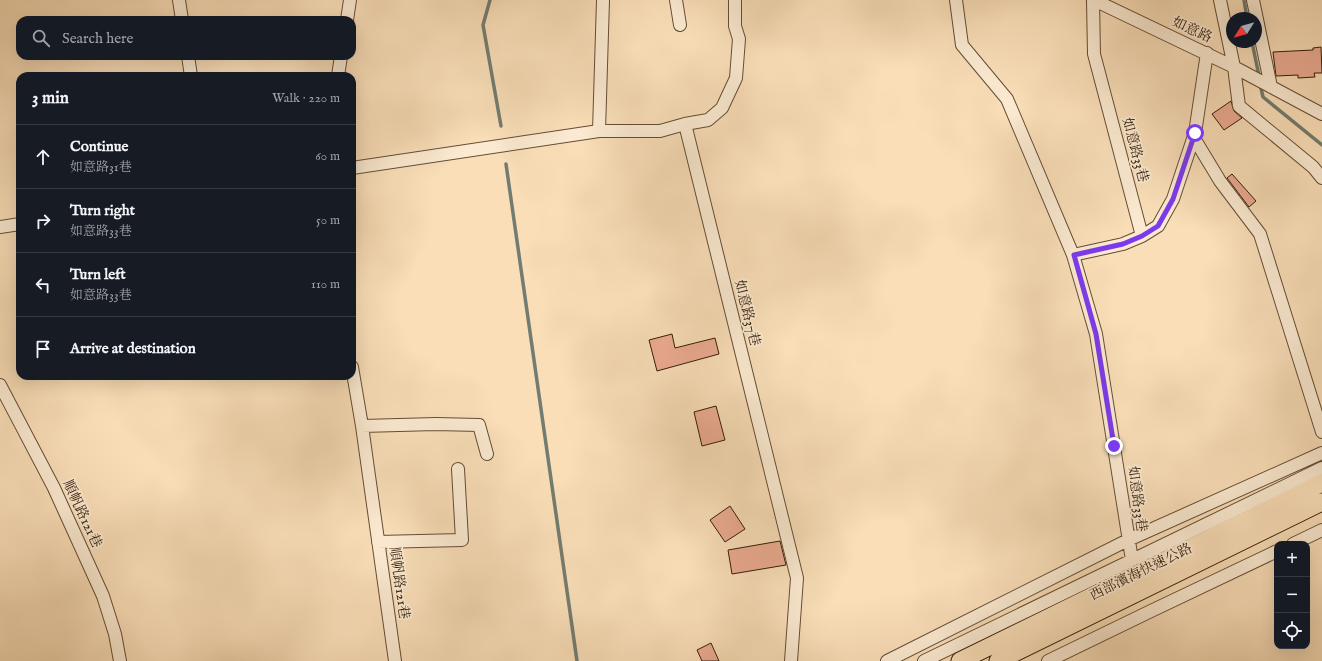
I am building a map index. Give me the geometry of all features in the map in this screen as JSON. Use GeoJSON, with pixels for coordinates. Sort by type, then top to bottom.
{"type":"FeatureCollection","features":[{"type":"Feature","properties":{"kind":"highway","name":"西部濱海快速公路"},"geometry":{"type":"LineString","coordinates":[[960,661],[1322,483]]}},
{"type":"Feature","properties":{"kind":"highway","name":"西部濱海快速公路"},"geometry":{"type":"LineString","coordinates":[[998,661],[1322,502]]}},
{"type":"Feature","properties":{"kind":"street"},"geometry":{"type":"LineString","coordinates":[[179,0],[181,16]]}},
{"type":"Feature","properties":{"kind":"street"},"geometry":{"type":"LineString","coordinates":[[348,16],[350,0]]}},
{"type":"Feature","properties":{"kind":"street"},"geometry":{"type":"LineString","coordinates":[[599,131],[603,0]]}},
{"type":"Feature","properties":{"kind":"street"},"geometry":{"type":"LineString","coordinates":[[676,0],[680,25]]}},
{"type":"Feature","properties":{"kind":"street"},"geometry":{"type":"LineString","coordinates":[[356,167],[599,131],[660,131],[685,124],[708,120],[722,108],[736,78],[739,39],[735,26],[735,0]]}},
{"type":"Feature","properties":{"kind":"street","name":"如意路33巷"},"geometry":{"type":"LineString","coordinates":[[956,0],[962,44],[1007,99],[1074,255],[1096,334],[1132,560]]}},
{"type":"Feature","properties":{"kind":"street","name":"如意路33巷"},"geometry":{"type":"LineString","coordinates":[[1094,0],[1094,54],[1142,236]]}},
{"type":"Feature","properties":{"kind":"street","name":"如意路"},"geometry":{"type":"LineString","coordinates":[[1094,0],[1207,53],[1271,87]]}},
{"type":"Feature","properties":{"kind":"street"},"geometry":{"type":"LineString","coordinates":[[1220,0],[1234,67],[1239,106],[1313,167],[1322,178]]}},
{"type":"Feature","properties":{"kind":"street"},"geometry":{"type":"LineString","coordinates":[[1253,0],[1271,87],[1322,114]]}},
{"type":"Feature","properties":{"kind":"street"},"geometry":{"type":"LineString","coordinates":[[1074,255],[1123,244],[1142,236],[1158,226],[1173,199],[1194,138],[1207,53]]}},
{"type":"Feature","properties":{"kind":"street"},"geometry":{"type":"LineString","coordinates":[[189,60],[190,72]]}},
{"type":"Feature","properties":{"kind":"street"},"geometry":{"type":"LineString","coordinates":[[339,72],[340,60]]}},
{"type":"Feature","properties":{"kind":"street","name":"如意路37巷"},"geometry":{"type":"LineString","coordinates":[[685,124],[797,578],[791,661]]}},
{"type":"Feature","properties":{"kind":"street"},"geometry":{"type":"LineString","coordinates":[[1194,138],[1220,181],[1260,234],[1322,432]]}},
{"type":"Feature","properties":{"kind":"street"},"geometry":{"type":"LineString","coordinates":[[0,227],[16,225]]}},
{"type":"Feature","properties":{"kind":"street","name":"順帆路121巷"},"geometry":{"type":"LineString","coordinates":[[354,380],[395,661]]}},
{"type":"Feature","properties":{"kind":"street","name":"順帆路121巷"},"geometry":{"type":"LineString","coordinates":[[0,385],[54,488],[103,596],[115,634],[120,661]]}},
{"type":"Feature","properties":{"kind":"street"},"geometry":{"type":"LineString","coordinates":[[362,426],[436,424],[479,426],[486,454]]}},
{"type":"Feature","properties":{"kind":"street"},"geometry":{"type":"LineString","coordinates":[[887,661],[1128,540],[1322,452]]}},
{"type":"Feature","properties":{"kind":"street"},"geometry":{"type":"LineString","coordinates":[[924,661],[1322,468]]}},
{"type":"Feature","properties":{"kind":"street"},"geometry":{"type":"LineString","coordinates":[[378,542],[462,540],[458,469]]}},
{"type":"Feature","properties":{"kind":"street"},"geometry":{"type":"LineString","coordinates":[[1299,541],[1322,530]]}},
{"type":"Feature","properties":{"kind":"street"},"geometry":{"type":"LineString","coordinates":[[1048,661],[1274,552]]}},
{"type":"Feature","properties":{"kind":"building"},"geometry":{"type":"Polygon","coordinates":[[[1321,47],[1322,73],[1314,73],[1315,77],[1298,78],[1298,75],[1276,76],[1273,52],[1313,50],[1313,48],[1321,47]]]}},
{"type":"Feature","properties":{"kind":"building"},"geometry":{"type":"Polygon","coordinates":[[[1231,101],[1234,111],[1242,118],[1224,130],[1212,114],[1231,101]]]}},
{"type":"Feature","properties":{"kind":"building"},"geometry":{"type":"Polygon","coordinates":[[[1232,174],[1256,201],[1249,207],[1227,178],[1232,174]]]}},
{"type":"Feature","properties":{"kind":"building"},"geometry":{"type":"Polygon","coordinates":[[[672,334],[675,348],[715,338],[719,354],[657,371],[649,340],[672,334]]]}},
{"type":"Feature","properties":{"kind":"building"},"geometry":{"type":"Polygon","coordinates":[[[716,406],[725,440],[702,446],[694,412],[716,406]]]}},
{"type":"Feature","properties":{"kind":"building"},"geometry":{"type":"Polygon","coordinates":[[[730,506],[745,529],[725,542],[710,520],[730,506]]]}},
{"type":"Feature","properties":{"kind":"building"},"geometry":{"type":"Polygon","coordinates":[[[780,541],[786,565],[732,574],[728,550],[780,541]]]}},
{"type":"Feature","properties":{"kind":"building"},"geometry":{"type":"Polygon","coordinates":[[[711,643],[719,661],[702,661],[697,650],[711,643]]]}},
{"type":"Feature","properties":{"kind":"waterway"},"geometry":{"type":"LineString","coordinates":[[490,0],[483,25],[501,126]]}},
{"type":"Feature","properties":{"kind":"waterway"},"geometry":{"type":"LineString","coordinates":[[1244,0],[1246,12]]}},
{"type":"Feature","properties":{"kind":"waterway"},"geometry":{"type":"LineString","coordinates":[[1253,48],[1259,76]]}},
{"type":"Feature","properties":{"kind":"waterway"},"geometry":{"type":"LineString","coordinates":[[1260,84],[1263,97],[1322,145]]}},
{"type":"Feature","properties":{"kind":"waterway"},"geometry":{"type":"LineString","coordinates":[[506,164],[577,661]]}},
{"type":"Feature","properties":{"kind":"route"},"geometry":{"type":"LineString","coordinates":[[1114,446],[1096,334],[1074,255],[1123,244],[1142,236],[1158,226],[1173,199],[1195,133]]}}]}
